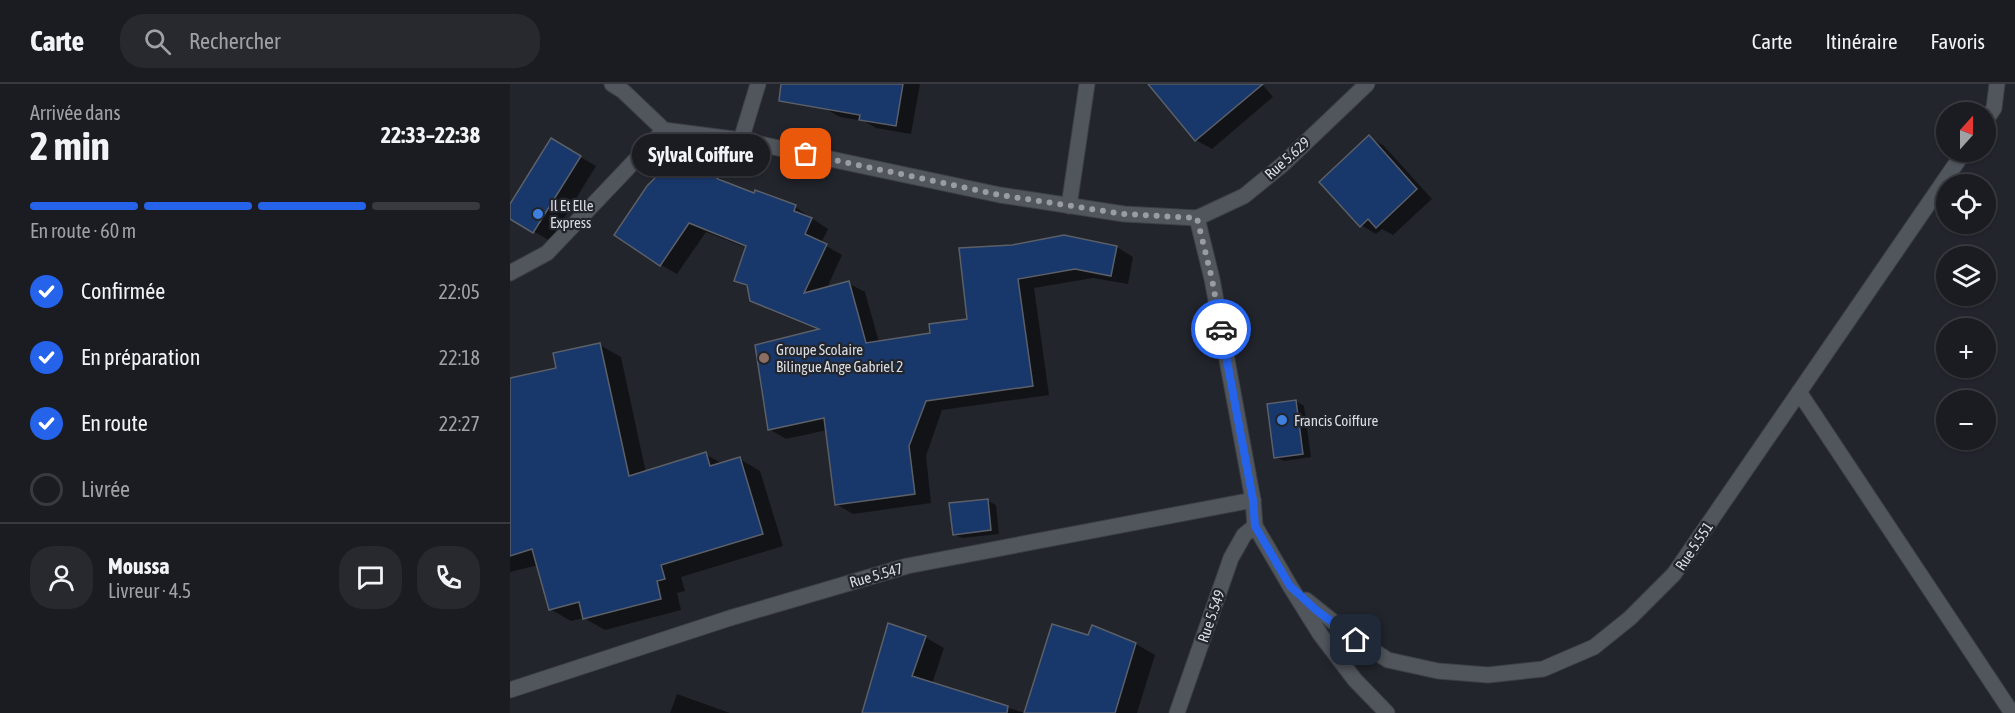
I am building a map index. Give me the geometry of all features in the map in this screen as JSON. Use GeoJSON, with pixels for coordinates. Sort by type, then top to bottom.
{"type":"FeatureCollection","features":[{"type":"Feature","properties":{"kind":"street"},"geometry":{"type":"LineString","coordinates":[[612,84],[664,130],[741,140],[1000,195],[1124,214],[1197,218],[1212,279],[1253,500],[1255,526],[1320,634],[1355,680],[1387,713]]}},
{"type":"Feature","properties":{"kind":"street"},"geometry":{"type":"LineString","coordinates":[[741,140],[758,84]]}},
{"type":"Feature","properties":{"kind":"street"},"geometry":{"type":"LineString","coordinates":[[1069,206],[1087,84]]}},
{"type":"Feature","properties":{"kind":"street","name":"Rue 5.629"},"geometry":{"type":"LineString","coordinates":[[1197,218],[1244,196],[1282,165],[1367,84]]}},
{"type":"Feature","properties":{"kind":"street"},"geometry":{"type":"LineString","coordinates":[[1995,102],[1997,84]]}},
{"type":"Feature","properties":{"kind":"street"},"geometry":{"type":"LineString","coordinates":[[510,273],[548,253],[664,130]]}},
{"type":"Feature","properties":{"kind":"street","name":"Rue 5.551"},"geometry":{"type":"LineString","coordinates":[[1290,586],[1316,610],[1356,640],[1388,660],[1438,671],[1488,675],[1543,669],[1594,646],[1630,618],[1667,582],[1957,162]]}},
{"type":"Feature","properties":{"kind":"street"},"geometry":{"type":"LineString","coordinates":[[1799,392],[2012,713]]}},
{"type":"Feature","properties":{"kind":"street","name":"Rue 5.547"},"geometry":{"type":"LineString","coordinates":[[510,690],[730,618],[907,566],[1253,500]]}},
{"type":"Feature","properties":{"kind":"street","name":"Rue 5.549"},"geometry":{"type":"LineString","coordinates":[[1177,713],[1231,558],[1244,535],[1255,526]]}},
{"type":"Feature","properties":{"kind":"building"},"geometry":{"type":"Polygon","coordinates":[[[781,84],[903,84],[896,126],[859,120],[860,115],[779,101],[781,84]]]}},
{"type":"Feature","properties":{"kind":"building"},"geometry":{"type":"Polygon","coordinates":[[[1148,84],[1263,84],[1195,141],[1148,84]]]}},
{"type":"Feature","properties":{"kind":"building"},"geometry":{"type":"Polygon","coordinates":[[[1369,135],[1417,189],[1376,228],[1368,219],[1360,227],[1319,182],[1369,135]]]}},
{"type":"Feature","properties":{"kind":"building"},"geometry":{"type":"Polygon","coordinates":[[[551,138],[581,156],[533,233],[510,219],[510,204],[551,138]]]}},
{"type":"Feature","properties":{"kind":"building"},"geometry":{"type":"Polygon","coordinates":[[[682,158],[695,160],[718,179],[754,193],[755,190],[796,205],[794,211],[812,218],[805,234],[827,244],[804,293],[849,281],[866,343],[930,333],[929,324],[967,319],[959,248],[1012,245],[1064,235],[1117,246],[1111,276],[1075,269],[1018,279],[1033,386],[926,401],[909,446],[915,494],[835,505],[824,418],[768,430],[755,345],[819,329],[750,301],[747,285],[734,281],[746,246],[689,223],[660,266],[614,235],[647,186],[672,161],[682,158]]]}},
{"type":"Feature","properties":{"kind":"building"},"geometry":{"type":"Polygon","coordinates":[[[600,343],[629,476],[706,452],[710,466],[740,457],[763,534],[661,565],[665,579],[657,581],[661,599],[583,619],[579,602],[549,610],[532,549],[510,556],[510,378],[556,368],[553,353],[600,343]]]}},
{"type":"Feature","properties":{"kind":"building"},"geometry":{"type":"Polygon","coordinates":[[[1296,400],[1303,454],[1274,458],[1267,404],[1296,400]]]}},
{"type":"Feature","properties":{"kind":"building"},"geometry":{"type":"Polygon","coordinates":[[[988,499],[991,530],[953,535],[949,503],[988,499]]]}},
{"type":"Feature","properties":{"kind":"building"},"geometry":{"type":"Polygon","coordinates":[[[888,623],[926,636],[912,676],[1008,706],[1007,713],[862,713],[888,623]]]}},
{"type":"Feature","properties":{"kind":"building"},"geometry":{"type":"Polygon","coordinates":[[[1052,624],[1088,635],[1092,625],[1136,643],[1115,713],[1024,713],[1052,624]]]}},
{"type":"Feature","properties":{"kind":"way so far"},"geometry":{"type":"LineString","coordinates":[[806,154],[1000,195],[1124,214],[1197,218],[1221,329]]}},
{"type":"Feature","properties":{"kind":"place","name":"Sylval Coiffure"},"geometry":{"type":"Point","coordinates":[806,154]}},
{"type":"Feature","properties":{"kind":"place","name":"Il Et Elle Express"},"geometry":{"type":"Point","coordinates":[538,214]}},
{"type":"Feature","properties":{"kind":"place","name":"Groupe Scolaire Bilingue Ange Gabriel 2"},"geometry":{"type":"Point","coordinates":[764,358]}},
{"type":"Feature","properties":{"kind":"place","name":"Francis Coiffure"},"geometry":{"type":"Point","coordinates":[1282,420]}},
{"type":"Feature","properties":{"kind":"route"},"geometry":{"type":"LineString","coordinates":[[1221,329],[1253,500],[1255,526],[1290,586],[1316,610],[1356,640]]}}]}
